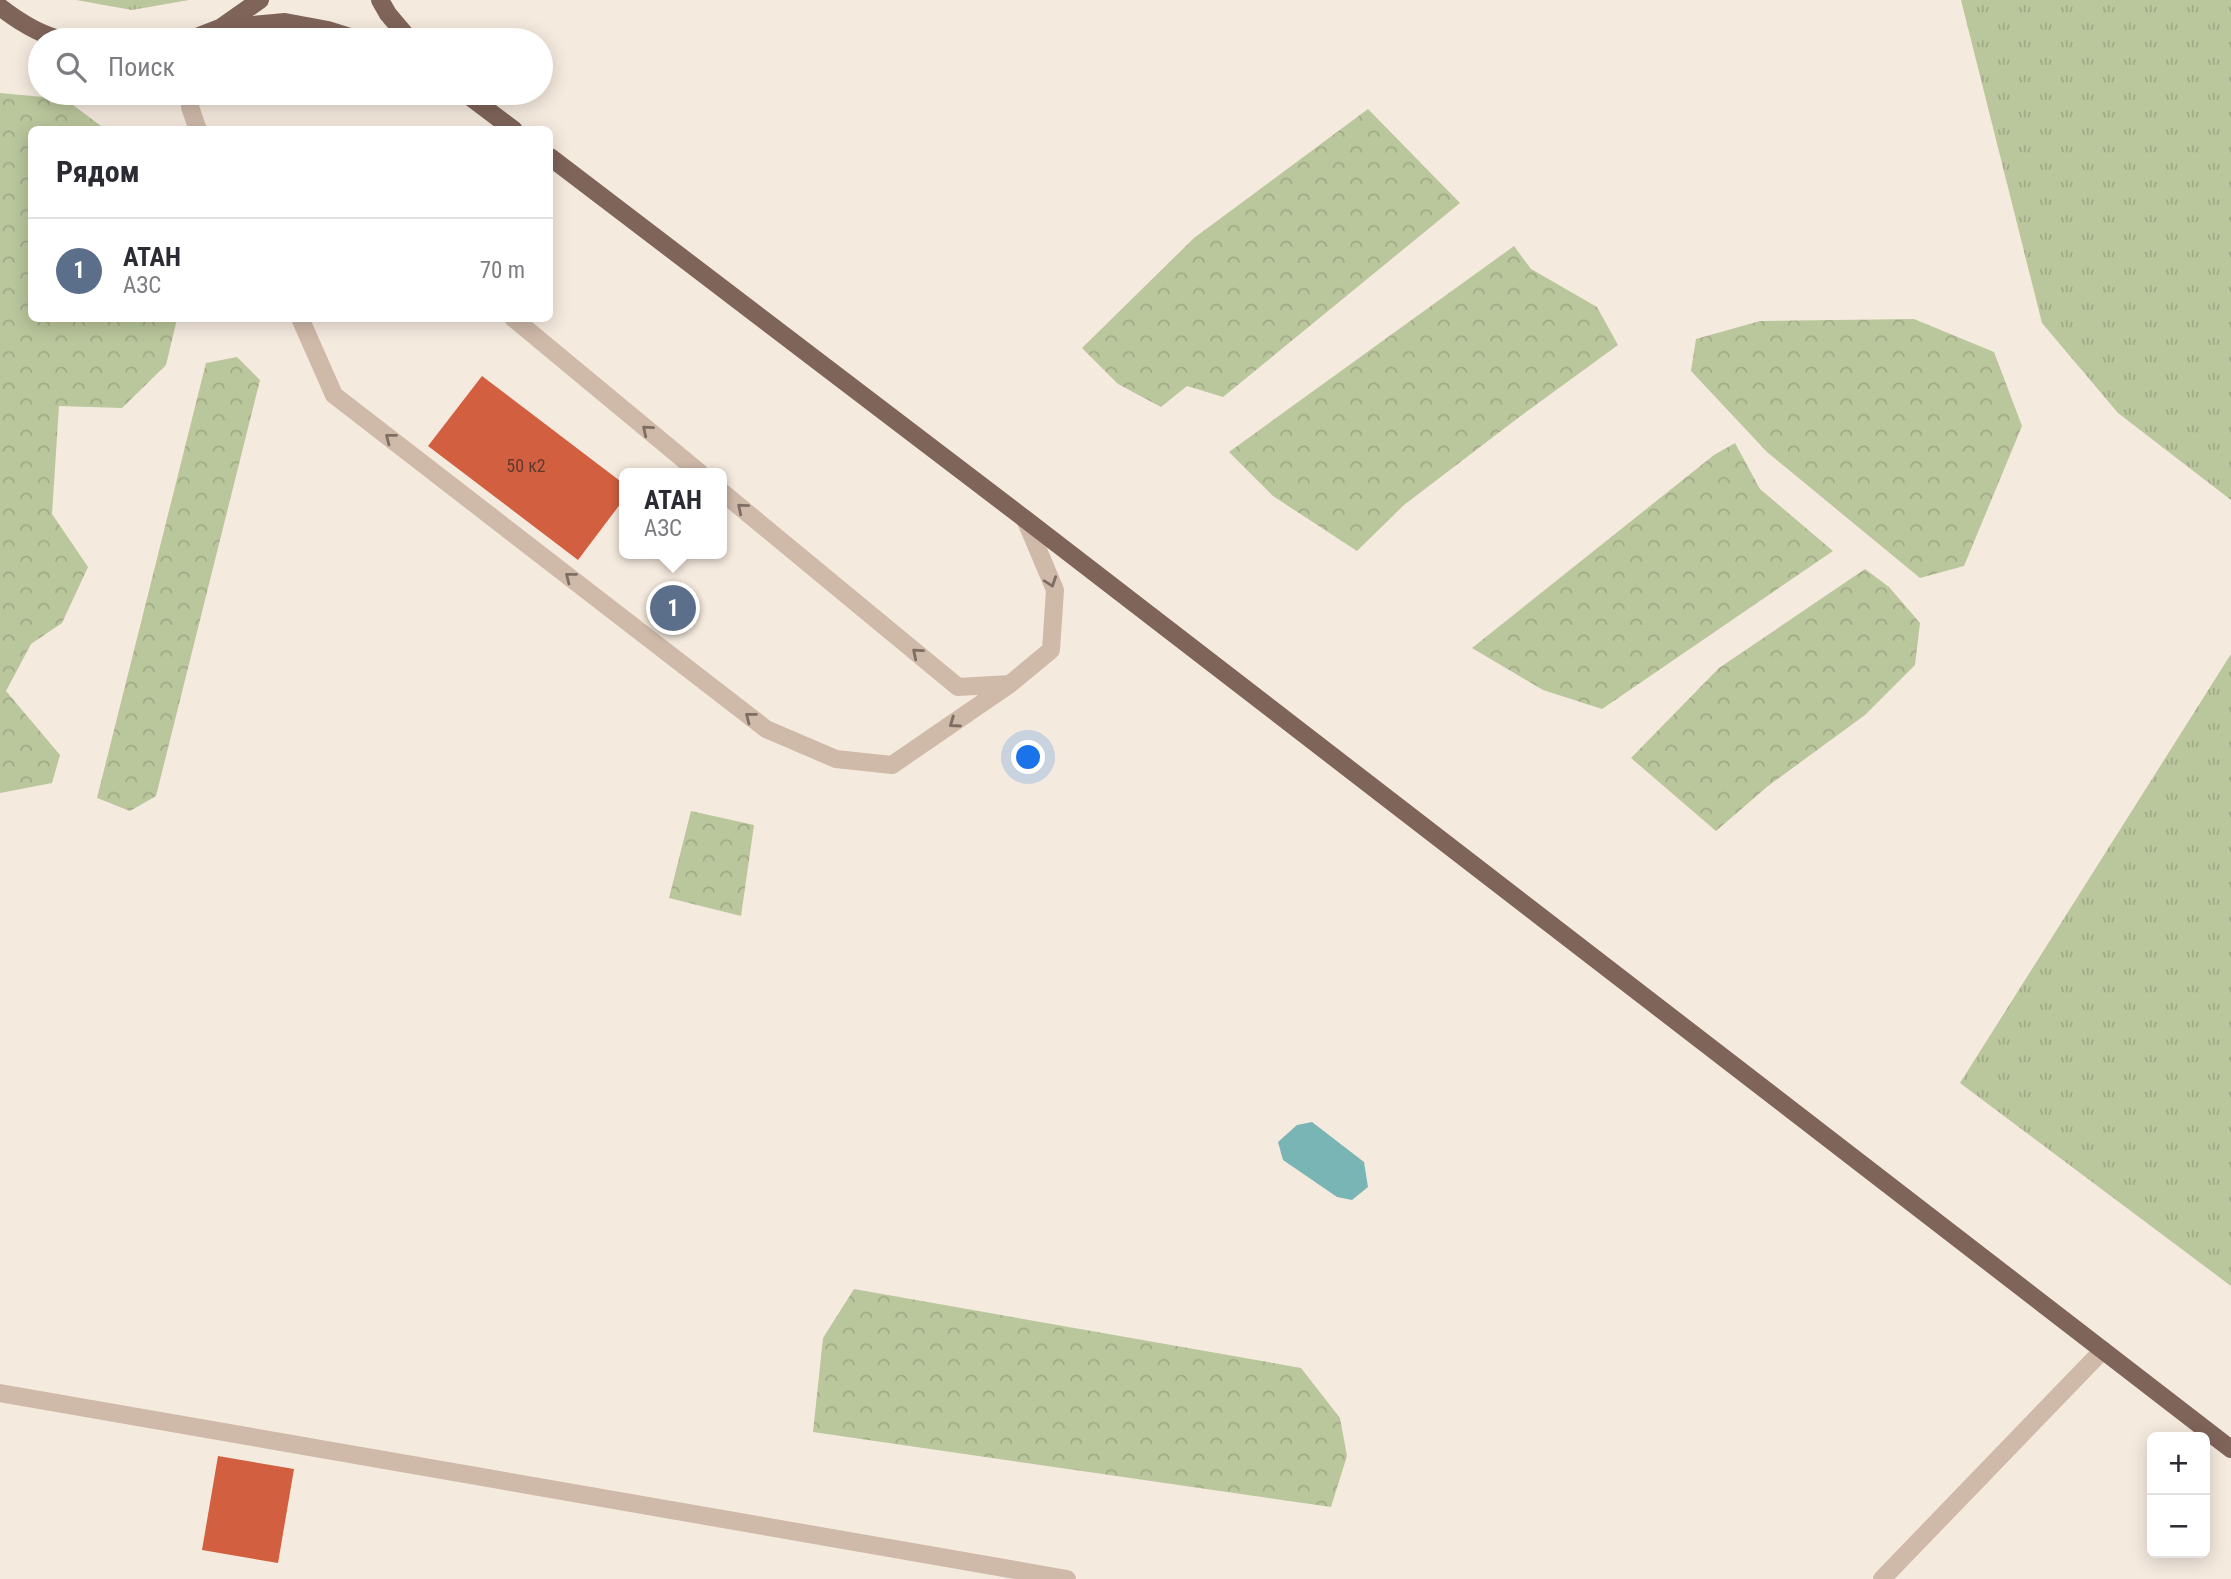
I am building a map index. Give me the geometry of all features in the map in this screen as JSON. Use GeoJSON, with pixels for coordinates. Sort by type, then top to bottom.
{"type":"FeatureCollection","features":[{"type":"Feature","properties":{"kind":"main road"},"geometry":{"type":"LineString","coordinates":[[220,28],[260,0]]}},
{"type":"Feature","properties":{"kind":"main road"},"geometry":{"type":"LineString","coordinates":[[380,0],[400,28]]}},
{"type":"Feature","properties":{"kind":"main road"},"geometry":{"type":"LineString","coordinates":[[0,7],[33,28]]}},
{"type":"Feature","properties":{"kind":"main road"},"geometry":{"type":"LineString","coordinates":[[220,28],[285,22],[317,28]]}},
{"type":"Feature","properties":{"kind":"main road"},"geometry":{"type":"LineString","coordinates":[[481,105],[509,126]]}},
{"type":"Feature","properties":{"kind":"main road"},"geometry":{"type":"LineString","coordinates":[[553,159],[1025,519],[2231,1449]]}},
{"type":"Feature","properties":{"kind":"lane"},"geometry":{"type":"LineString","coordinates":[[190,105],[197,126]]}},
{"type":"Feature","properties":{"kind":"lane"},"geometry":{"type":"LineString","coordinates":[[302,322],[334,395],[766,729],[836,759],[892,765],[1010,684],[1051,650],[1055,590],[1025,519]]}},
{"type":"Feature","properties":{"kind":"lane"},"geometry":{"type":"LineString","coordinates":[[518,322],[694,468]]}},
{"type":"Feature","properties":{"kind":"lane"},"geometry":{"type":"LineString","coordinates":[[727,496],[958,687],[1010,684]]}},
{"type":"Feature","properties":{"kind":"lane"},"geometry":{"type":"LineString","coordinates":[[1882,1579],[2103,1350]]}},
{"type":"Feature","properties":{"kind":"lane"},"geometry":{"type":"LineString","coordinates":[[0,1393],[1067,1579]]}},
{"type":"Feature","properties":{"kind":"green space"},"geometry":{"type":"Polygon","coordinates":[[[76,0],[189,0],[132,10],[76,0]]]}},
{"type":"Feature","properties":{"kind":"green space"},"geometry":{"type":"Polygon","coordinates":[[[1961,0],[2231,0],[2231,500],[2118,413],[2042,323],[1961,0]]]}},
{"type":"Feature","properties":{"kind":"green space"},"geometry":{"type":"Polygon","coordinates":[[[0,93],[28,96],[28,105],[73,105],[101,126],[28,126],[28,322],[176,322],[166,365],[122,408],[59,406],[52,514],[88,567],[62,623],[31,644],[6,691],[60,755],[52,783],[0,793],[0,93]]]}},
{"type":"Feature","properties":{"kind":"green space"},"geometry":{"type":"Polygon","coordinates":[[[1368,109],[1460,203],[1223,397],[1187,386],[1161,407],[1118,384],[1082,348],[1194,238],[1368,109]]]}},
{"type":"Feature","properties":{"kind":"green space"},"geometry":{"type":"Polygon","coordinates":[[[1514,246],[1531,269],[1597,307],[1618,345],[1404,505],[1357,551],[1273,496],[1229,452],[1514,246]]]}},
{"type":"Feature","properties":{"kind":"green space"},"geometry":{"type":"Polygon","coordinates":[[[1914,319],[1994,352],[2022,426],[1964,566],[1920,578],[1767,452],[1691,371],[1696,339],[1760,321],[1914,319]]]}},
{"type":"Feature","properties":{"kind":"green space"},"geometry":{"type":"Polygon","coordinates":[[[237,357],[260,380],[156,796],[130,811],[97,798],[206,363],[237,357]]]}},
{"type":"Feature","properties":{"kind":"green space"},"geometry":{"type":"Polygon","coordinates":[[[1735,443],[1760,489],[1833,551],[1602,709],[1543,690],[1472,648],[1714,455],[1735,443]]]}},
{"type":"Feature","properties":{"kind":"green space"},"geometry":{"type":"Polygon","coordinates":[[[1865,569],[1889,587],[1920,623],[1915,665],[1865,715],[1768,786],[1716,831],[1631,758],[1719,668],[1865,569]]]}},
{"type":"Feature","properties":{"kind":"green space"},"geometry":{"type":"Polygon","coordinates":[[[2231,654],[2231,1286],[1960,1083],[2231,654]]]}},
{"type":"Feature","properties":{"kind":"green space"},"geometry":{"type":"Polygon","coordinates":[[[691,811],[754,825],[741,916],[669,898],[691,811]]]}},
{"type":"Feature","properties":{"kind":"green space"},"geometry":{"type":"Polygon","coordinates":[[[854,1289],[1301,1368],[1340,1418],[1347,1456],[1331,1507],[813,1432],[823,1338],[854,1289]]]}},
{"type":"Feature","properties":{"kind":"water"},"geometry":{"type":"Polygon","coordinates":[[[1312,1122],[1364,1162],[1368,1187],[1352,1200],[1337,1197],[1283,1160],[1278,1142],[1297,1125],[1312,1122]]]}},
{"type":"Feature","properties":{"kind":"building"},"geometry":{"type":"Polygon","coordinates":[[[482,376],[619,480],[619,506],[578,560],[428,446],[482,376]]]}},
{"type":"Feature","properties":{"kind":"building"},"geometry":{"type":"Polygon","coordinates":[[[218,1456],[294,1469],[278,1563],[202,1550],[218,1456]]]}},
{"type":"Feature","properties":{"kind":"place","name":"АТАН"},"geometry":{"type":"Point","coordinates":[673,608]}}]}
